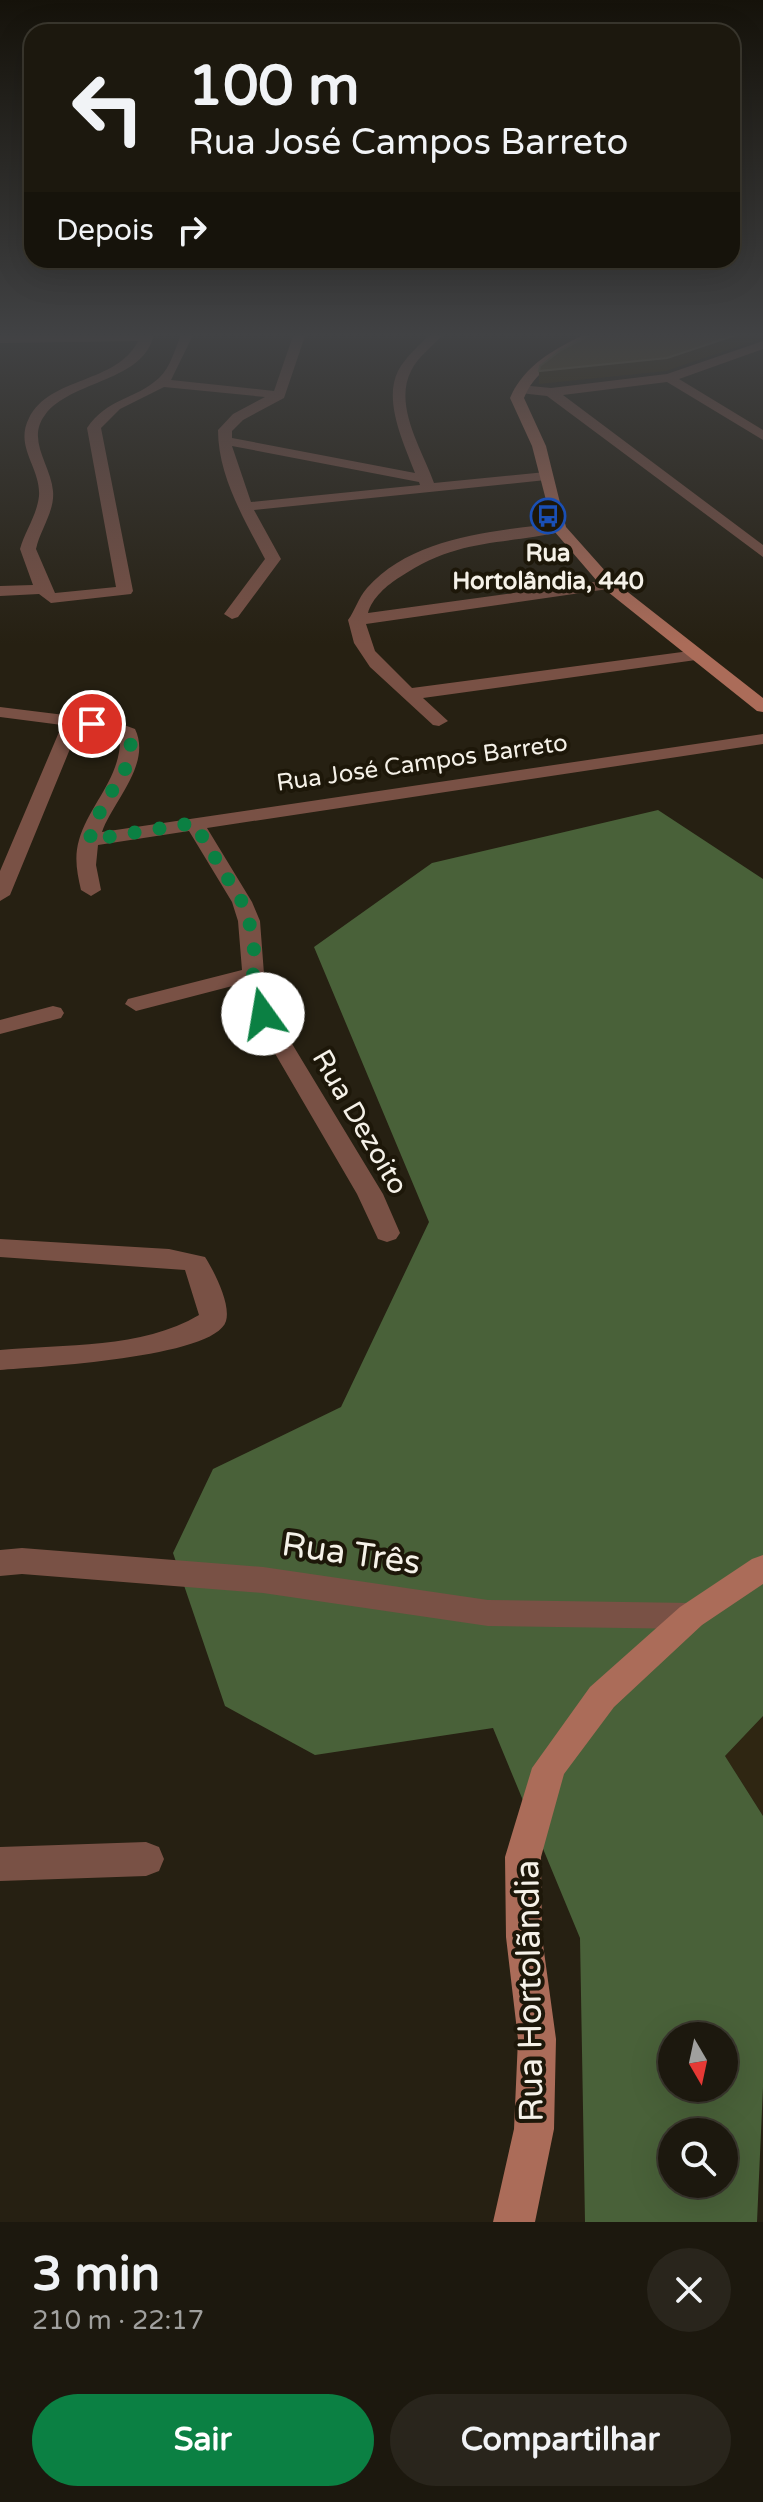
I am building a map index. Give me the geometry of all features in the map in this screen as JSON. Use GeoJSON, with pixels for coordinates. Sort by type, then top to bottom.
{"type":"FeatureCollection","features":[{"type":"Feature","properties":{"kind":"street"},"geometry":{"type":"LineString","coordinates":[[34,437],[33,452],[46,488],[45,507],[34,526],[28,549],[43,589],[51,598],[125,591],[96,437]]}},
{"type":"Feature","properties":{"kind":"street"},"geometry":{"type":"LineString","coordinates":[[225,437],[245,507],[273,559],[232,614]]}},
{"type":"Feature","properties":{"kind":"street"},"geometry":{"type":"LineString","coordinates":[[412,437],[428,483]]}},
{"type":"Feature","properties":{"kind":"street"},"geometry":{"type":"LineString","coordinates":[[534,437],[559,528],[609,585],[763,707]]}},
{"type":"Feature","properties":{"kind":"street"},"geometry":{"type":"LineString","coordinates":[[610,437],[763,552]]}},
{"type":"Feature","properties":{"kind":"street"},"geometry":{"type":"LineString","coordinates":[[225,441],[428,483]]}},
{"type":"Feature","properties":{"kind":"street"},"geometry":{"type":"LineString","coordinates":[[245,507],[428,483],[546,476]]}},
{"type":"Feature","properties":{"kind":"street"},"geometry":{"type":"LineString","coordinates":[[439,721],[373,659],[361,642],[356,620],[360,605],[369,593],[394,573],[439,551],[471,541],[559,528]]}},
{"type":"Feature","properties":{"kind":"street"},"geometry":{"type":"LineString","coordinates":[[356,620],[609,585]]}},
{"type":"Feature","properties":{"kind":"street"},"geometry":{"type":"LineString","coordinates":[[0,591],[43,589]]}},
{"type":"Feature","properties":{"kind":"street"},"geometry":{"type":"LineString","coordinates":[[410,694],[697,655]]}},
{"type":"Feature","properties":{"kind":"street"},"geometry":{"type":"LineString","coordinates":[[0,712],[113,726],[129,733],[132,745],[123,777],[101,809],[89,840],[85,863],[91,890]]}},
{"type":"Feature","properties":{"kind":"street"},"geometry":{"type":"LineString","coordinates":[[0,895],[72,723]]}},
{"type":"Feature","properties":{"kind":"street","name":"Rua José Campos Barreto"},"geometry":{"type":"LineString","coordinates":[[89,840],[763,739]]}},
{"type":"Feature","properties":{"kind":"street","name":"Rua Dezoito"},"geometry":{"type":"LineString","coordinates":[[194,823],[242,902],[254,946],[253,974],[263,1014],[370,1194],[387,1233]]}},
{"type":"Feature","properties":{"kind":"street"},"geometry":{"type":"LineString","coordinates":[[136,1004],[253,974]]}},
{"type":"Feature","properties":{"kind":"street"},"geometry":{"type":"LineString","coordinates":[[0,1027],[53,1013]]}},
{"type":"Feature","properties":{"kind":"street"},"geometry":{"type":"LineString","coordinates":[[0,1248],[169,1258],[196,1263],[213,1308],[213,1320],[203,1328],[162,1341],[0,1360]]}},
{"type":"Feature","properties":{"kind":"street","name":"Rua Três"},"geometry":{"type":"LineString","coordinates":[[0,1563],[22,1561],[263,1580],[488,1613],[691,1616]]}},
{"type":"Feature","properties":{"kind":"street","name":"Rua Hortolãndia"},"geometry":{"type":"LineString","coordinates":[[514,2222],[534,2129],[537,2039],[524,1937],[523,1857],[549,1768],[602,1697],[691,1616],[763,1568]]}},
{"type":"Feature","properties":{"kind":"street"},"geometry":{"type":"LineString","coordinates":[[0,1864],[146,1859]]}},
{"type":"Feature","properties":{"kind":"shaded area"},"geometry":{"type":"Polygon","coordinates":[[[763,1716],[763,1816],[725,1756],[763,1716]]]}},
{"type":"Feature","properties":{"kind":"green space"},"geometry":{"type":"Polygon","coordinates":[[[658,810],[763,879],[763,1716],[725,1756],[763,1816],[763,2087],[757,2222],[585,2222],[580,1938],[493,1728],[315,1755],[225,1706],[173,1553],[213,1469],[341,1407],[429,1222],[314,947],[432,863],[658,810]]]}},
{"type":"Feature","properties":{"kind":"place","name":"Rua Hortolândia, 440"},"geometry":{"type":"Point","coordinates":[548,516]}},
{"type":"Feature","properties":{"kind":"route"},"geometry":{"type":"LineString","coordinates":[[92,724],[113,726],[129,733],[132,745],[123,777],[101,809],[89,840],[194,823],[242,902],[249,921],[254,946],[253,974],[263,1014]]}}]}
